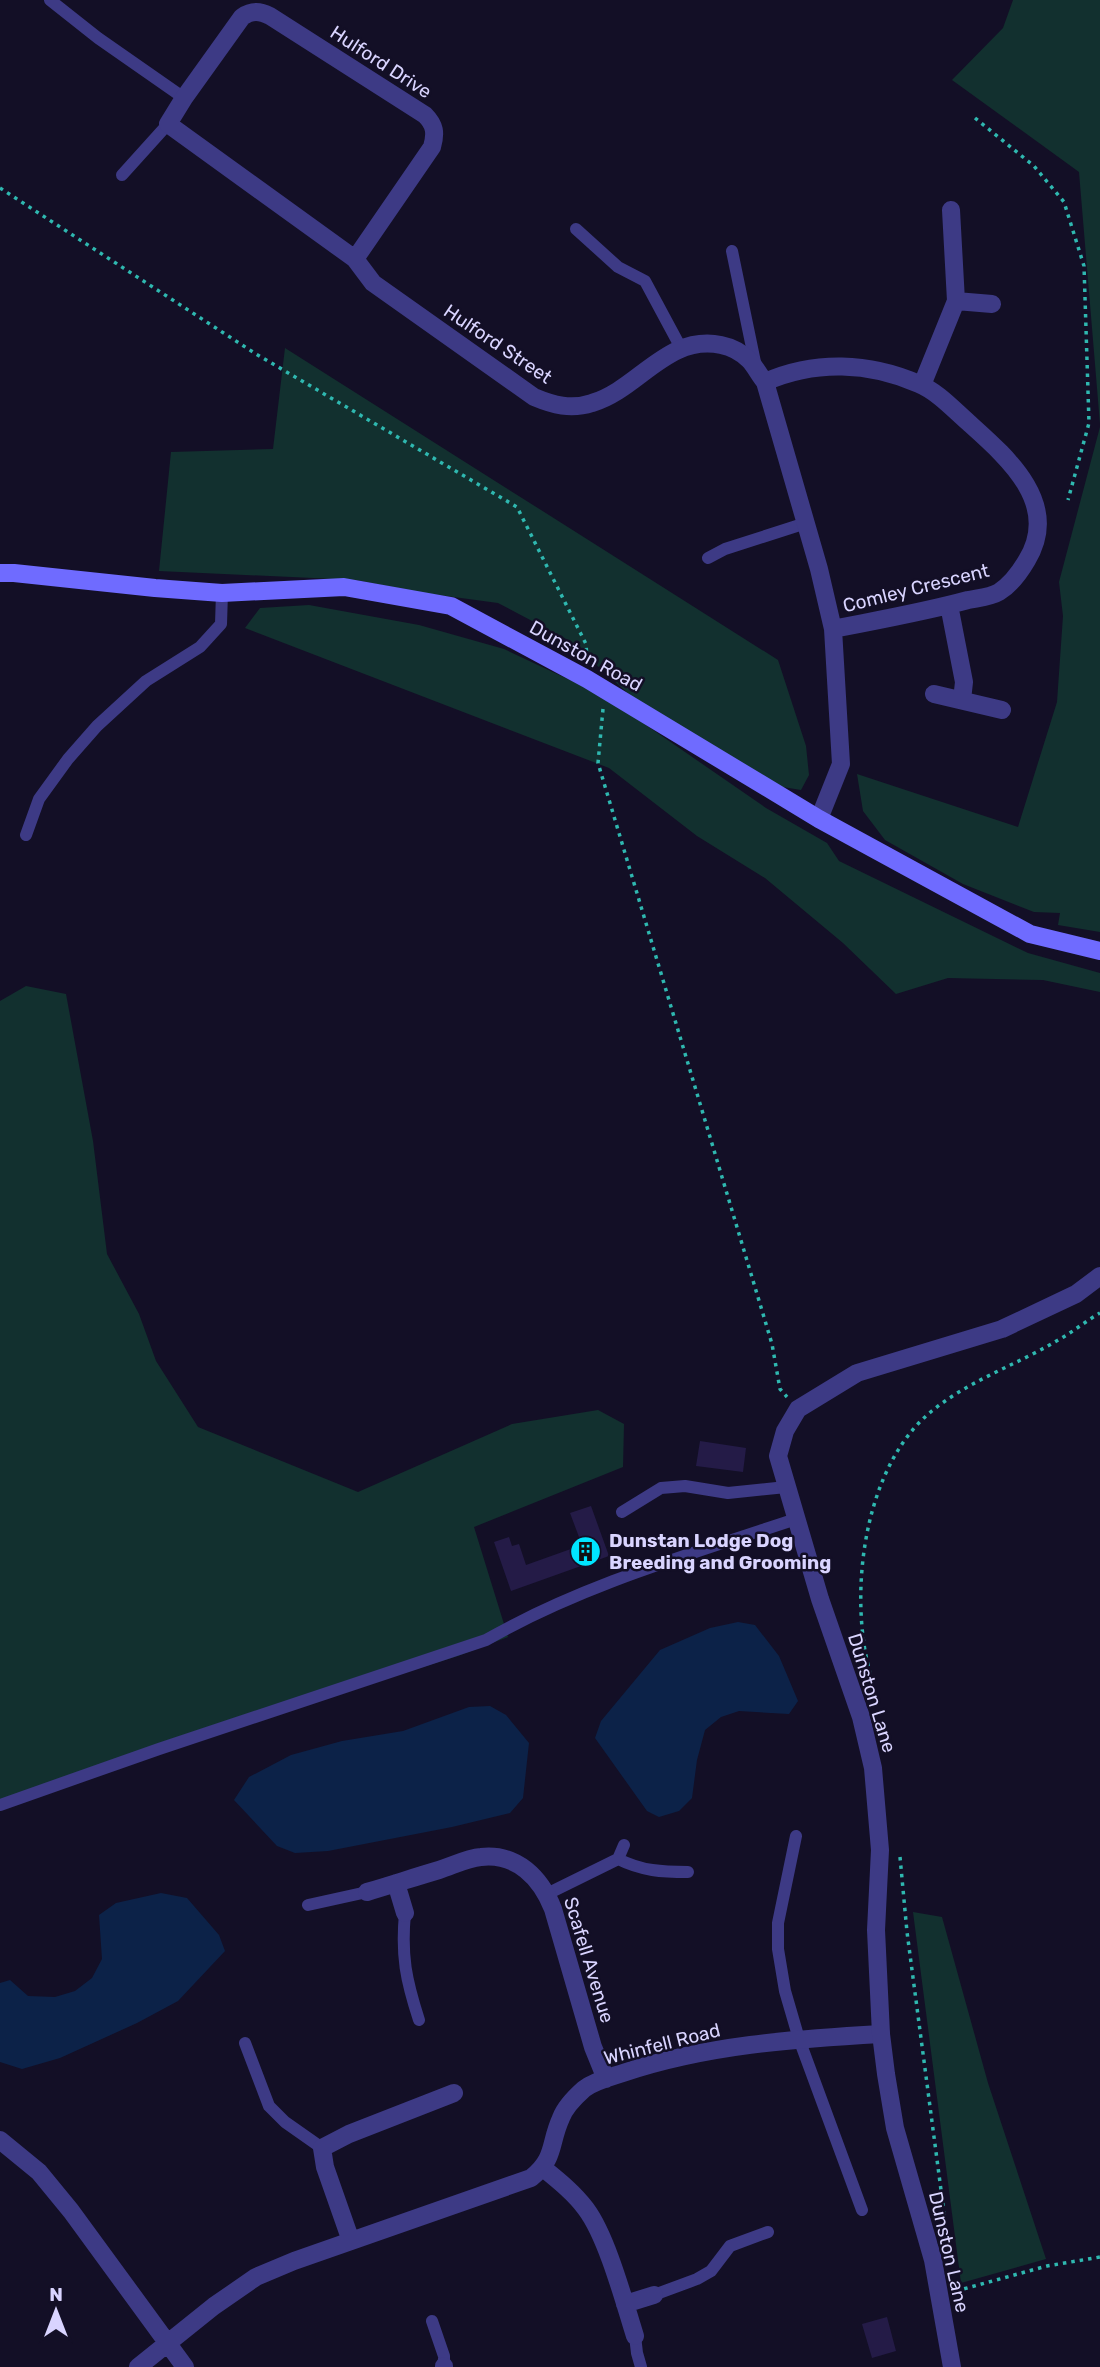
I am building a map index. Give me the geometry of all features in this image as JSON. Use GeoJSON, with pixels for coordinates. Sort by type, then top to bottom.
{"type":"FeatureCollection","features":[{"type":"Feature","properties":{"kind":"main road","name":"Dunston Road"},"geometry":{"type":"LineString","coordinates":[[0,573],[222,593],[344,587],[451,606],[587,679],[818,819],[1030,934],[1100,951]]}},
{"type":"Feature","properties":{"kind":"street","name":"Hulford Drive"},"geometry":{"type":"LineString","coordinates":[[168,124],[242,17],[254,11],[270,16],[425,115],[435,130],[432,147],[355,258]]}},
{"type":"Feature","properties":{"kind":"street","name":"Hulford Street"},"geometry":{"type":"LineString","coordinates":[[168,124],[355,258],[373,283],[534,397],[551,405],[569,407],[592,403],[611,394],[685,345],[707,342],[731,346],[748,359],[761,376],[806,523],[833,629],[841,764],[818,819]]}},
{"type":"Feature","properties":{"kind":"street"},"geometry":{"type":"LineString","coordinates":[[922,385],[956,301],[951,210]]}},
{"type":"Feature","properties":{"kind":"street"},"geometry":{"type":"LineString","coordinates":[[956,301],[992,304]]}},
{"type":"Feature","properties":{"kind":"street","name":"Comley Crescent"},"geometry":{"type":"LineString","coordinates":[[761,376],[830,365],[896,375],[922,385],[941,398],[991,443],[1029,487],[1037,505],[1038,528],[1032,551],[1020,573],[998,593],[833,629]]}},
{"type":"Feature","properties":{"kind":"street"},"geometry":{"type":"LineString","coordinates":[[949,605],[964,682],[962,700]]}},
{"type":"Feature","properties":{"kind":"street"},"geometry":{"type":"LineString","coordinates":[[934,694],[1002,710]]}},
{"type":"Feature","properties":{"kind":"street"},"geometry":{"type":"LineString","coordinates":[[798,1409],[857,1373],[1002,1329],[1076,1294],[1100,1276]]}},
{"type":"Feature","properties":{"kind":"street","name":"Dunston Lane"},"geometry":{"type":"LineString","coordinates":[[798,1409],[785,1431],[778,1456],[820,1599],[861,1717],[873,1768],[880,1850],[876,1930],[881,2034],[895,2128],[933,2260],[952,2367]]}},
{"type":"Feature","properties":{"kind":"street","name":"Scafell Avenue"},"geometry":{"type":"LineString","coordinates":[[367,1892],[481,1857],[503,1858],[520,1864],[536,1878],[547,1894],[569,1957],[593,2047],[606,2079]]}},
{"type":"Feature","properties":{"kind":"street"},"geometry":{"type":"LineString","coordinates":[[396,1883],[405,1913]]}},
{"type":"Feature","properties":{"kind":"street","name":"Whinfell Road"},"geometry":{"type":"LineString","coordinates":[[543,2168],[553,2148],[561,2118],[572,2101],[587,2087],[606,2079],[702,2052],[799,2039],[881,2034]]}},
{"type":"Feature","properties":{"kind":"street"},"geometry":{"type":"LineString","coordinates":[[351,2241],[321,2148],[349,2134],[454,2093]]}},
{"type":"Feature","properties":{"kind":"street"},"geometry":{"type":"LineString","coordinates":[[0,2140],[39,2172],[71,2211],[185,2367]]}},
{"type":"Feature","properties":{"kind":"street"},"geometry":{"type":"LineString","coordinates":[[138,2367],[214,2306],[256,2277],[351,2241],[519,2184],[543,2168],[573,2193],[598,2228],[635,2336]]}},
{"type":"Feature","properties":{"kind":"street"},"geometry":{"type":"LineString","coordinates":[[625,2304],[654,2295]]}},
{"type":"Feature","properties":{"kind":"lane"},"geometry":{"type":"LineString","coordinates":[[50,0],[98,38],[184,98]]}},
{"type":"Feature","properties":{"kind":"lane"},"geometry":{"type":"LineString","coordinates":[[122,176],[168,124]]}},
{"type":"Feature","properties":{"kind":"lane"},"geometry":{"type":"LineString","coordinates":[[576,229],[618,268],[645,281],[681,348]]}},
{"type":"Feature","properties":{"kind":"lane"},"geometry":{"type":"LineString","coordinates":[[732,251],[761,376]]}},
{"type":"Feature","properties":{"kind":"lane"},"geometry":{"type":"LineString","coordinates":[[708,558],[725,549],[806,523]]}},
{"type":"Feature","properties":{"kind":"lane"},"geometry":{"type":"LineString","coordinates":[[26,835],[39,799],[68,759],[97,726],[146,681],[200,647],[221,624],[222,593]]}},
{"type":"Feature","properties":{"kind":"lane"},"geometry":{"type":"LineString","coordinates":[[622,1512],[661,1488],[685,1486],[728,1493],[786,1487]]}},
{"type":"Feature","properties":{"kind":"lane"},"geometry":{"type":"LineString","coordinates":[[0,1805],[486,1640],[525,1617],[648,1568],[796,1519]]}},
{"type":"Feature","properties":{"kind":"lane"},"geometry":{"type":"LineString","coordinates":[[796,1836],[778,1923],[778,1949],[785,1991],[799,2039],[862,2210]]}},
{"type":"Feature","properties":{"kind":"lane"},"geometry":{"type":"LineString","coordinates":[[547,1894],[618,1859],[624,1845]]}},
{"type":"Feature","properties":{"kind":"lane"},"geometry":{"type":"LineString","coordinates":[[618,1859],[654,1872],[688,1872]]}},
{"type":"Feature","properties":{"kind":"lane"},"geometry":{"type":"LineString","coordinates":[[308,1905],[367,1892]]}},
{"type":"Feature","properties":{"kind":"lane"},"geometry":{"type":"LineString","coordinates":[[405,1913],[402,1951],[405,1974],[419,2020]]}},
{"type":"Feature","properties":{"kind":"lane"},"geometry":{"type":"LineString","coordinates":[[246,2043],[269,2106],[285,2122],[321,2148]]}},
{"type":"Feature","properties":{"kind":"lane"},"geometry":{"type":"LineString","coordinates":[[654,2295],[704,2275],[711,2271],[730,2246],[768,2232]]}},
{"type":"Feature","properties":{"kind":"lane"},"geometry":{"type":"LineString","coordinates":[[432,2321],[444,2356],[444,2367]]}},
{"type":"Feature","properties":{"kind":"lane"},"geometry":{"type":"LineString","coordinates":[[635,2336],[641,2367]]}},
{"type":"Feature","properties":{"kind":"path"},"geometry":{"type":"LineString","coordinates":[[975,118],[1034,166],[1064,202],[1084,267],[1089,423],[1068,500]]}},
{"type":"Feature","properties":{"kind":"path"},"geometry":{"type":"LineString","coordinates":[[0,188],[256,354],[517,507],[586,643],[587,679]]}},
{"type":"Feature","properties":{"kind":"path"},"geometry":{"type":"LineString","coordinates":[[600,722],[598,763],[768,1331],[780,1389],[798,1409]]}},
{"type":"Feature","properties":{"kind":"path"},"geometry":{"type":"LineString","coordinates":[[874,1694],[864,1642],[861,1574],[868,1525],[885,1477],[905,1440],[927,1415],[960,1393],[1060,1339],[1100,1313]]}},
{"type":"Feature","properties":{"kind":"path"},"geometry":{"type":"LineString","coordinates":[[899,1848],[907,1932],[946,2230]]}},
{"type":"Feature","properties":{"kind":"path"},"geometry":{"type":"LineString","coordinates":[[939,2296],[1047,2266],[1100,2257]]}},
{"type":"Feature","properties":{"kind":"green space"},"geometry":{"type":"Polygon","coordinates":[[[1013,0],[1100,0],[1100,424],[1079,172],[952,80],[1003,28],[1013,0]]]}},
{"type":"Feature","properties":{"kind":"green space"},"geometry":{"type":"Polygon","coordinates":[[[285,348],[778,660],[806,746],[809,775],[801,790],[777,786],[633,698],[570,641],[498,603],[356,580],[159,571],[171,452],[273,449],[285,348]]]}},
{"type":"Feature","properties":{"kind":"green space"},"geometry":{"type":"Polygon","coordinates":[[[1100,427],[1100,932],[1058,925],[1060,913],[1034,912],[963,884],[885,840],[863,811],[857,774],[1018,827],[1057,702],[1063,616],[1059,582],[1100,427]]]}},
{"type":"Feature","properties":{"kind":"green space"},"geometry":{"type":"Polygon","coordinates":[[[309,605],[419,625],[504,649],[604,696],[766,808],[827,843],[839,861],[1028,953],[1100,973],[1100,992],[1043,980],[948,978],[896,994],[843,943],[765,878],[697,836],[609,768],[245,628],[260,608],[309,605]]]}},
{"type":"Feature","properties":{"kind":"green space"},"geometry":{"type":"Polygon","coordinates":[[[26,986],[66,994],[93,1141],[107,1254],[139,1314],[156,1361],[198,1427],[358,1492],[512,1424],[598,1410],[624,1424],[623,1467],[474,1527],[508,1637],[458,1656],[0,1800],[0,1001],[26,986]]]}},
{"type":"Feature","properties":{"kind":"green space"},"geometry":{"type":"Polygon","coordinates":[[[913,1912],[942,1917],[988,2083],[1046,2259],[961,2283],[913,1912]]]}},
{"type":"Feature","properties":{"kind":"water"},"geometry":{"type":"Polygon","coordinates":[[[738,1622],[755,1625],[779,1656],[798,1701],[789,1714],[739,1711],[721,1717],[705,1730],[697,1760],[692,1798],[679,1811],[659,1817],[647,1811],[595,1738],[601,1721],[660,1650],[710,1628],[738,1622]]]}},
{"type":"Feature","properties":{"kind":"water"},"geometry":{"type":"Polygon","coordinates":[[[490,1706],[506,1715],[529,1743],[523,1798],[510,1813],[328,1851],[295,1853],[277,1846],[234,1800],[249,1777],[291,1755],[342,1741],[403,1731],[469,1707],[490,1706]]]}},
{"type":"Feature","properties":{"kind":"water"},"geometry":{"type":"Polygon","coordinates":[[[161,1893],[187,1898],[219,1935],[225,1951],[178,2001],[60,2058],[22,2069],[0,2062],[0,1983],[10,1980],[28,1996],[55,1997],[75,1991],[92,1978],[102,1959],[99,1915],[116,1903],[161,1893]]]}},
{"type":"Feature","properties":{"kind":"building"},"geometry":{"type":"Polygon","coordinates":[[[700,1441],[746,1448],[743,1472],[696,1466],[700,1441]]]}},
{"type":"Feature","properties":{"kind":"building","name":"Dunstan Lodge Dog Breeding and Grooming"},"geometry":{"type":"Polygon","coordinates":[[[591,1506],[609,1556],[511,1591],[494,1542],[509,1537],[512,1546],[519,1544],[526,1565],[582,1545],[570,1513],[591,1506]]]}},
{"type":"Feature","properties":{"kind":"building"},"geometry":{"type":"Polygon","coordinates":[[[887,2317],[896,2351],[872,2358],[862,2324],[887,2317]]]}},
{"type":"Feature","properties":{"kind":"place","name":"Dunstan Lodge Dog Breeding and Grooming"},"geometry":{"type":"Point","coordinates":[586,1551]}}]}
